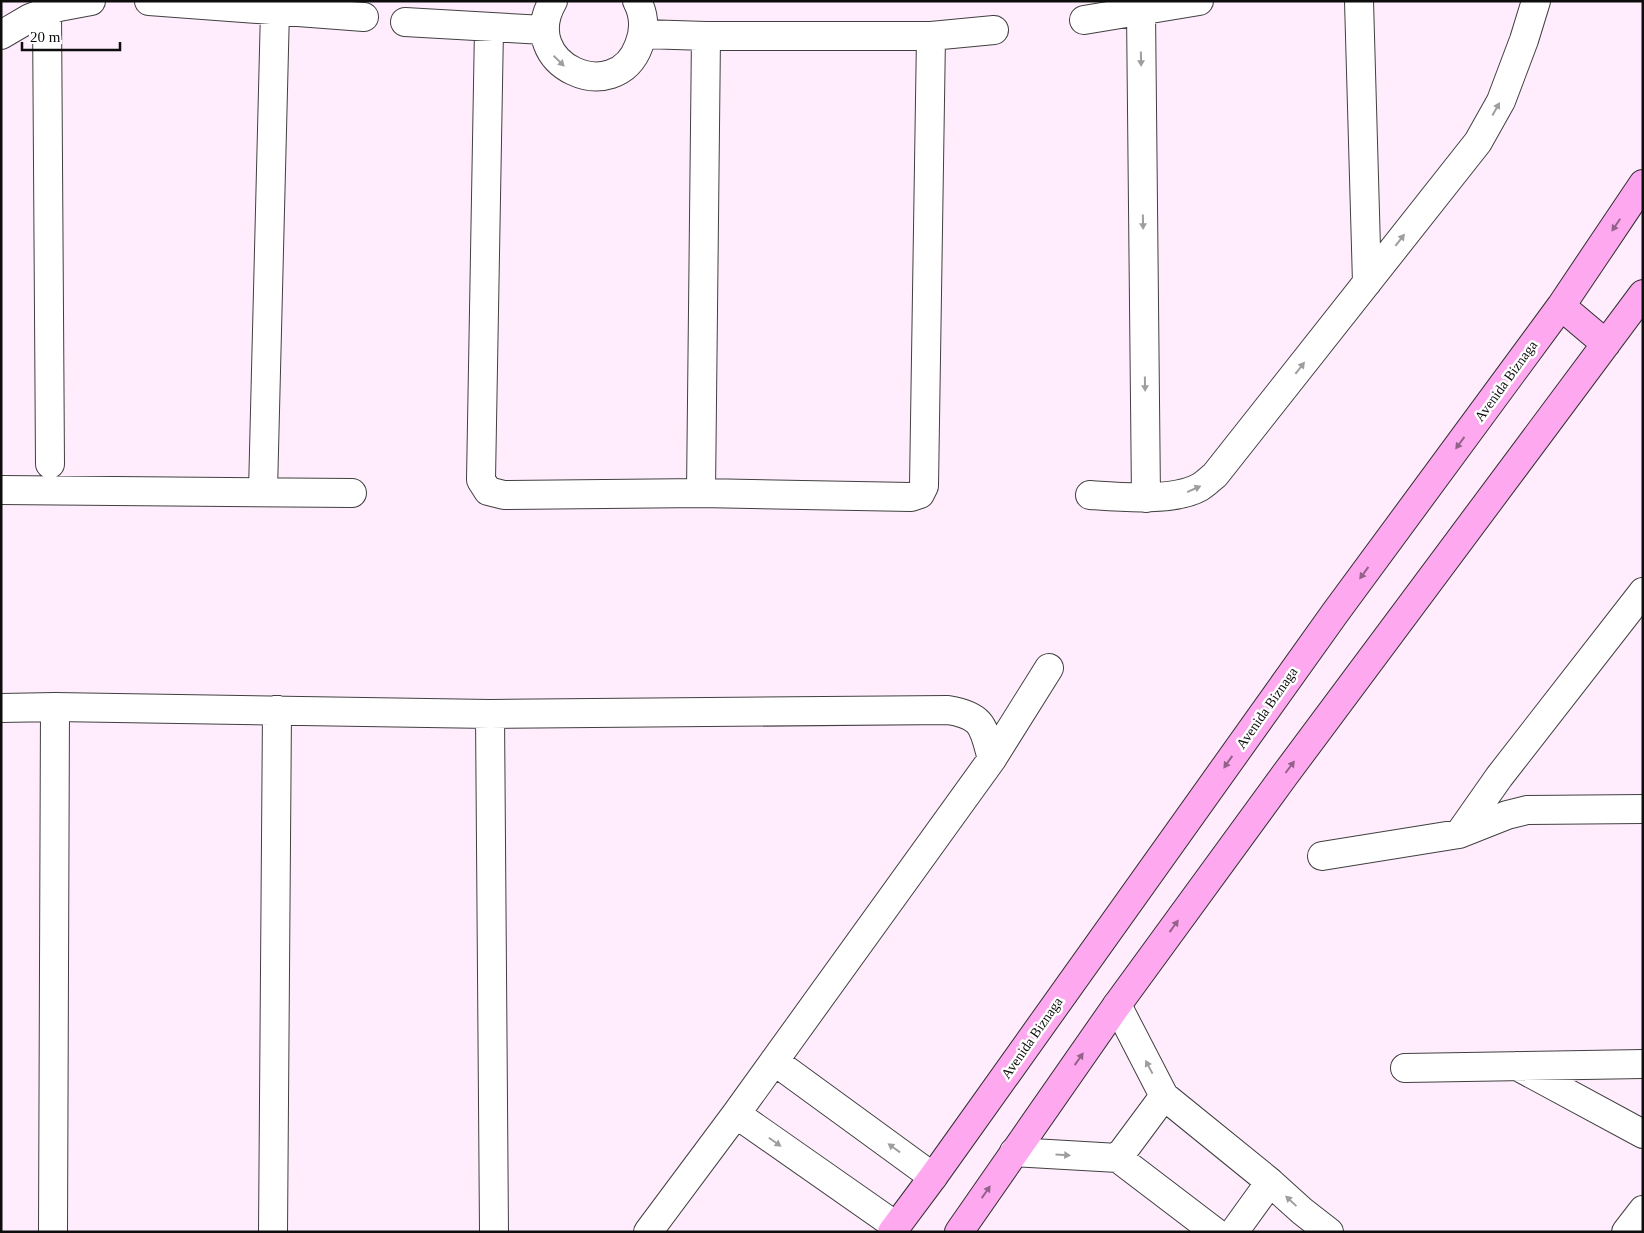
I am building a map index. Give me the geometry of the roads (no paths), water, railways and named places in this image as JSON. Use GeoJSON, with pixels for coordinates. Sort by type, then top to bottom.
{"type":"FeatureCollection","features":[{"type":"Feature","properties":{"kind":"street"},"geometry":{"type":"LineString","coordinates":[[1,35],[30,18],[47,11],[91,1]]}},
{"type":"Feature","properties":{"kind":"street"},"geometry":{"type":"LineString","coordinates":[[149,1],[364,17]]}},
{"type":"Feature","properties":{"kind":"street"},"geometry":{"type":"LineString","coordinates":[[553,1],[547,11],[544,30],[547,44],[553,56],[563,66],[575,73],[588,76],[602,76],[615,72],[636,55],[644,34],[644,18],[637,1]]}},
{"type":"Feature","properties":{"kind":"street"},"geometry":{"type":"LineString","coordinates":[[1084,20],[1199,1]]}},
{"type":"Feature","properties":{"kind":"street"},"geometry":{"type":"LineString","coordinates":[[1360,1],[1367,283]]}},
{"type":"Feature","properties":{"kind":"street"},"geometry":{"type":"LineString","coordinates":[[1090,495],[1146,498],[1186,493],[1199,488],[1215,475],[1478,142],[1501,101],[1524,40],[1536,1]]}},
{"type":"Feature","properties":{"kind":"street"},"geometry":{"type":"LineString","coordinates":[[263,491],[275,10]]}},
{"type":"Feature","properties":{"kind":"street"},"geometry":{"type":"LineString","coordinates":[[47,11],[50,464]]}},
{"type":"Feature","properties":{"kind":"street"},"geometry":{"type":"LineString","coordinates":[[1141,11],[1146,498]]}},
{"type":"Feature","properties":{"kind":"street"},"geometry":{"type":"LineString","coordinates":[[404,22],[544,30]]}},
{"type":"Feature","properties":{"kind":"street"},"geometry":{"type":"LineString","coordinates":[[489,28],[481,480],[488,491],[504,495],[701,493],[911,497],[920,494],[924,486],[931,36]]}},
{"type":"Feature","properties":{"kind":"street"},"geometry":{"type":"LineString","coordinates":[[644,34],[706,36],[931,36],[994,30]]}},
{"type":"Feature","properties":{"kind":"street"},"geometry":{"type":"LineString","coordinates":[[701,493],[706,36]]}},
{"type":"Feature","properties":{"kind":"street","name":"Avenida Biznaga"},"geometry":{"type":"LineString","coordinates":[[894,1229],[1335,613],[1561,306],[1643,184]]}},
{"type":"Feature","properties":{"kind":"street"},"geometry":{"type":"LineString","coordinates":[[959,1232],[1117,1005],[1290,768],[1643,294]]}},
{"type":"Feature","properties":{"kind":"street"},"geometry":{"type":"LineString","coordinates":[[1561,306],[1606,344]]}},
{"type":"Feature","properties":{"kind":"street"},"geometry":{"type":"LineString","coordinates":[[1,490],[352,493]]}},
{"type":"Feature","properties":{"kind":"street"},"geometry":{"type":"LineString","coordinates":[[1459,834],[1499,777],[1643,592]]}},
{"type":"Feature","properties":{"kind":"street"},"geometry":{"type":"LineString","coordinates":[[648,1232],[736,1114],[992,759],[1049,668]]}},
{"type":"Feature","properties":{"kind":"street"},"geometry":{"type":"LineString","coordinates":[[1,708],[55,707],[490,714],[948,710],[967,713],[983,726],[992,759]]}},
{"type":"Feature","properties":{"kind":"street"},"geometry":{"type":"LineString","coordinates":[[53,1232],[55,707]]}},
{"type":"Feature","properties":{"kind":"street"},"geometry":{"type":"LineString","coordinates":[[273,1232],[277,710]]}},
{"type":"Feature","properties":{"kind":"street"},"geometry":{"type":"LineString","coordinates":[[490,714],[494,1232]]}},
{"type":"Feature","properties":{"kind":"street"},"geometry":{"type":"LineString","coordinates":[[1322,856],[1459,834],[1507,815],[1527,810],[1643,809]]}},
{"type":"Feature","properties":{"kind":"street"},"geometry":{"type":"LineString","coordinates":[[1117,1005],[1164,1096],[1328,1232]]}},
{"type":"Feature","properties":{"kind":"street"},"geometry":{"type":"LineString","coordinates":[[774,1061],[933,1177]]}},
{"type":"Feature","properties":{"kind":"street"},"geometry":{"type":"LineString","coordinates":[[1405,1068],[1643,1064]]}},
{"type":"Feature","properties":{"kind":"street"},"geometry":{"type":"LineString","coordinates":[[1516,1065],[1643,1134]]}},
{"type":"Feature","properties":{"kind":"street"},"geometry":{"type":"LineString","coordinates":[[1118,1158],[1164,1096]]}},
{"type":"Feature","properties":{"kind":"street"},"geometry":{"type":"LineString","coordinates":[[736,1114],[894,1229]]}},
{"type":"Feature","properties":{"kind":"street"},"geometry":{"type":"LineString","coordinates":[[1014,1152],[1118,1158],[1215,1232]]}},
{"type":"Feature","properties":{"kind":"street"},"geometry":{"type":"LineString","coordinates":[[1234,1232],[1270,1182]]}},
{"type":"Feature","properties":{"kind":"street"},"geometry":{"type":"LineString","coordinates":[[1626,1232],[1643,1210]]}}]}
